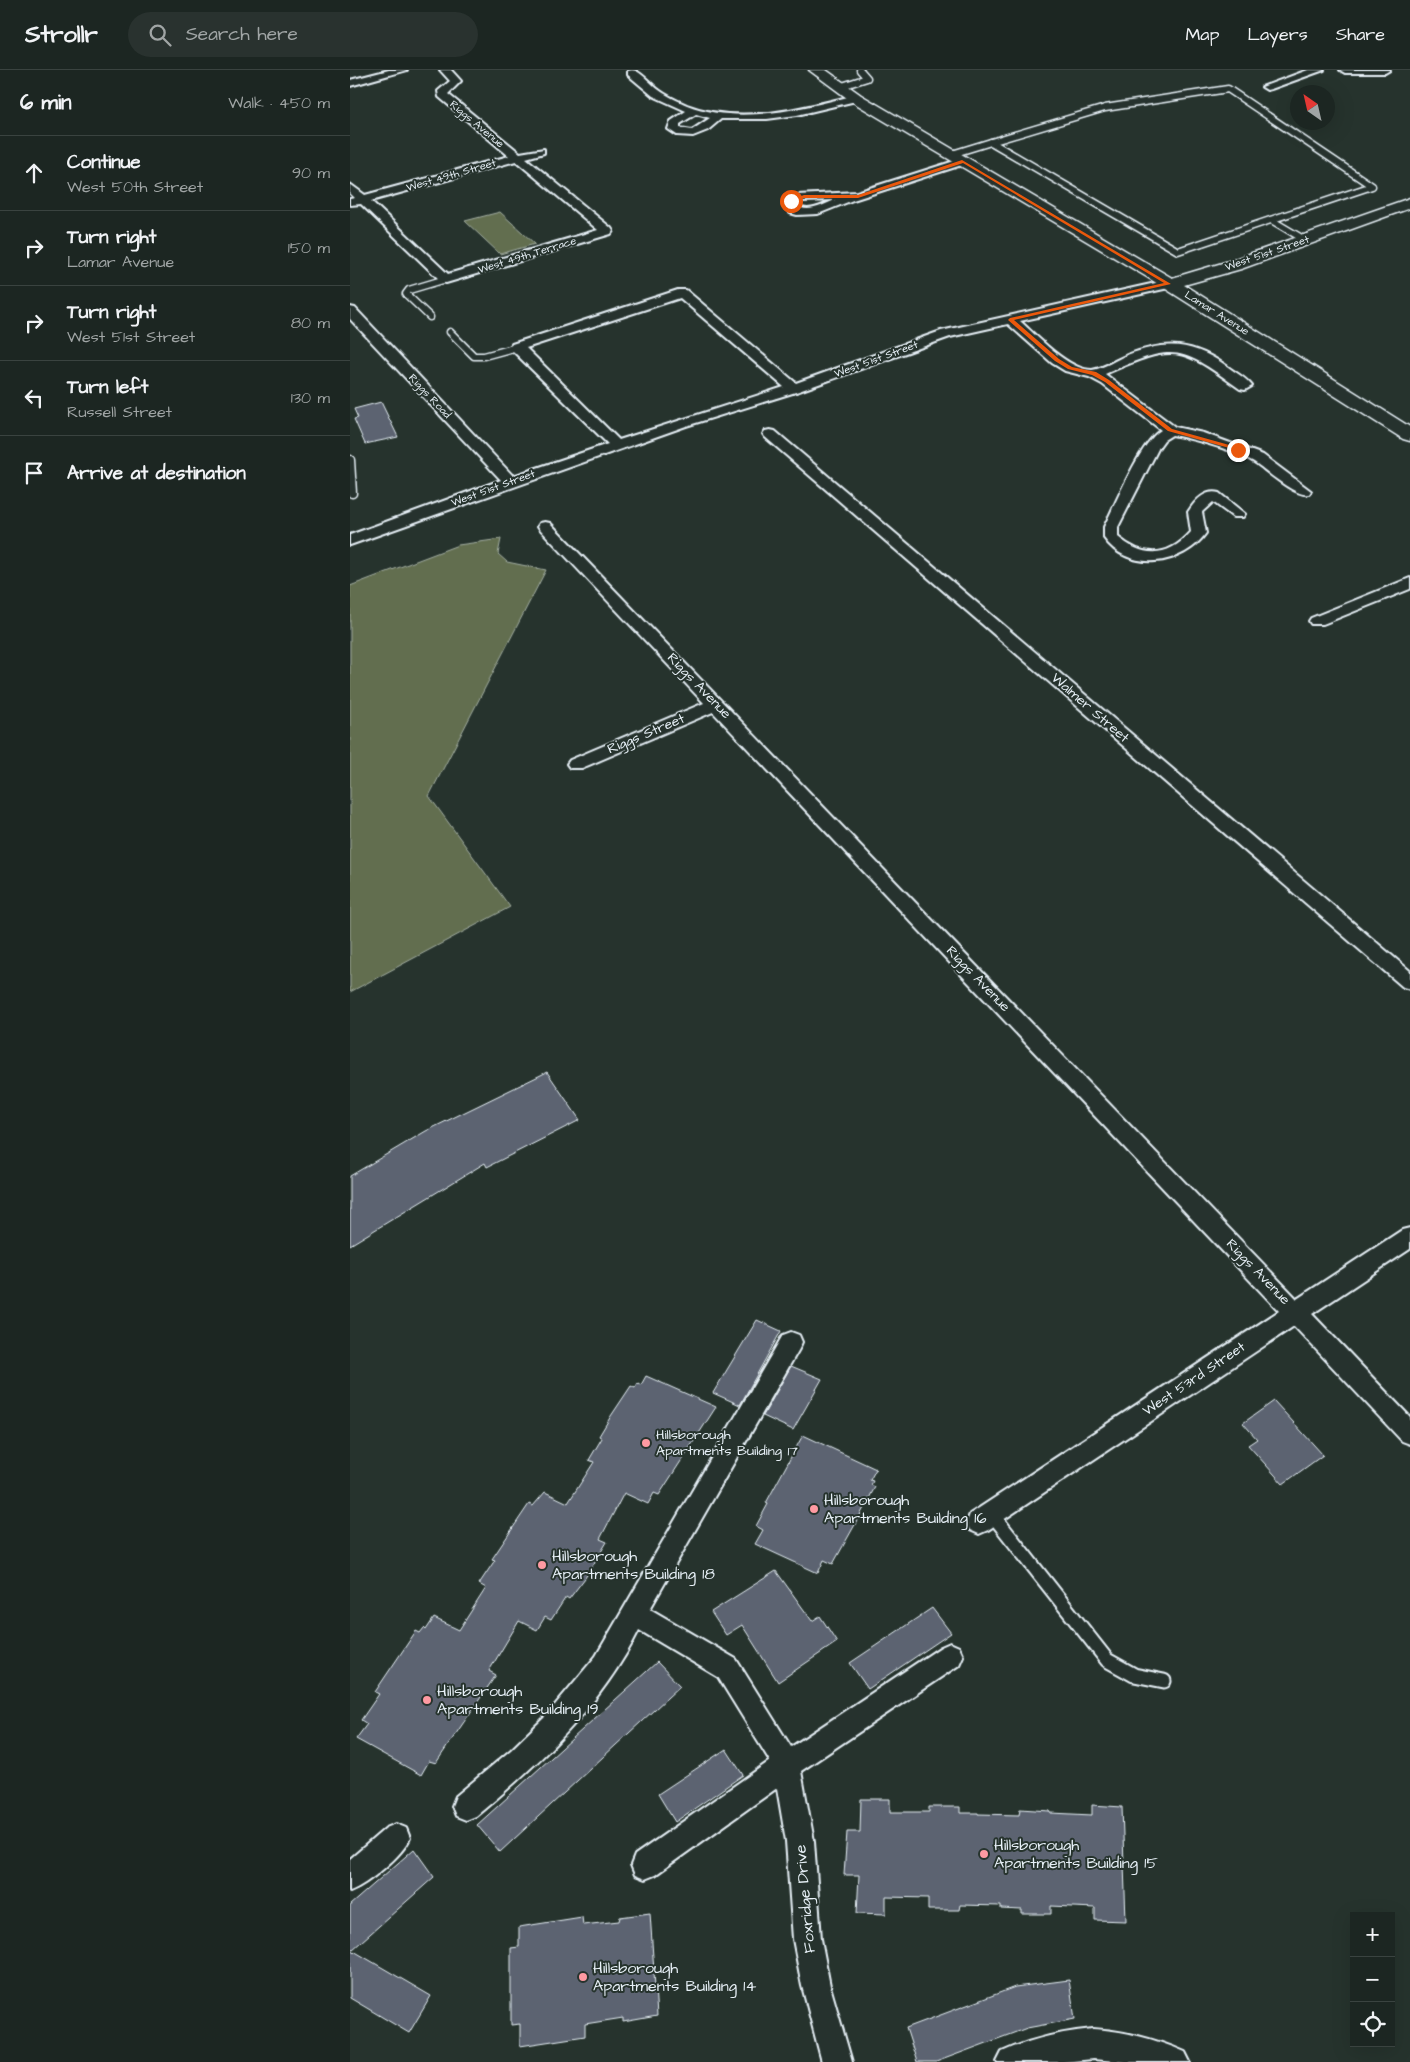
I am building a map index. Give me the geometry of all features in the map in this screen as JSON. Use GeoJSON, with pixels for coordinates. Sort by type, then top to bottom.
{"type":"FeatureCollection","features":[{"type":"Feature","properties":{"kind":"street"},"geometry":{"type":"LineString","coordinates":[[350,83],[402,70]]}},
{"type":"Feature","properties":{"kind":"street","name":"Riggs Avenue"},"geometry":{"type":"LineString","coordinates":[[445,70],[456,81],[443,91],[442,96],[517,157]]}},
{"type":"Feature","properties":{"kind":"street"},"geometry":{"type":"LineString","coordinates":[[620,70],[633,71],[663,99],[693,111],[719,115],[778,116],[813,110],[856,98]]}},
{"type":"Feature","properties":{"kind":"street","name":"Lamar Avenue"},"geometry":{"type":"LineString","coordinates":[[816,70],[856,98],[1169,284],[1410,435]]}},
{"type":"Feature","properties":{"kind":"street"},"geometry":{"type":"LineString","coordinates":[[1267,87],[1319,70]]}},
{"type":"Feature","properties":{"kind":"street"},"geometry":{"type":"LineString","coordinates":[[1345,70],[1385,70]]}},
{"type":"Feature","properties":{"kind":"street"},"geometry":{"type":"LineString","coordinates":[[693,111],[675,123],[674,129],[682,133],[697,133],[719,115]]}},
{"type":"Feature","properties":{"kind":"street","name":"West 49th Street"},"geometry":{"type":"LineString","coordinates":[[350,203],[540,151]]}},
{"type":"Feature","properties":{"kind":"street","name":"West 49th Terrace"},"geometry":{"type":"LineString","coordinates":[[446,280],[606,231],[517,157]]}},
{"type":"Feature","properties":{"kind":"street"},"geometry":{"type":"LineString","coordinates":[[848,198],[868,194],[958,158]]}},
{"type":"Feature","properties":{"kind":"street"},"geometry":{"type":"LineString","coordinates":[[350,187],[446,280]]}},
{"type":"Feature","properties":{"kind":"street","name":"West 51st Street"},"geometry":{"type":"LineString","coordinates":[[350,540],[617,445],[794,388],[946,334],[1169,284],[1236,265],[1410,203]]}},
{"type":"Feature","properties":{"kind":"street"},"geometry":{"type":"LineString","coordinates":[[617,445],[517,347],[682,293],[794,388]]}},
{"type":"Feature","properties":{"kind":"street","name":"Riggs Road"},"geometry":{"type":"LineString","coordinates":[[350,311],[510,482]]}},
{"type":"Feature","properties":{"kind":"street"},"geometry":{"type":"LineString","coordinates":[[1010,319],[1057,360],[1070,368],[1094,374],[1113,386],[1170,430],[1198,436],[1258,458],[1304,491]]}},
{"type":"Feature","properties":{"kind":"street"},"geometry":{"type":"LineString","coordinates":[[1094,374],[1133,357],[1176,348],[1194,352],[1245,386]]}},
{"type":"Feature","properties":{"kind":"street"},"geometry":{"type":"LineString","coordinates":[[1170,430],[1159,437],[1152,447],[1111,526],[1111,538],[1123,549],[1142,557],[1158,556],[1194,541],[1199,533],[1196,512],[1204,501],[1214,496],[1238,514]]}},
{"type":"Feature","properties":{"kind":"street","name":"Walmer Street"},"geometry":{"type":"LineString","coordinates":[[770,434],[1410,982]]}},
{"type":"Feature","properties":{"kind":"street","name":"Riggs Avenue"},"geometry":{"type":"LineString","coordinates":[[545,526],[1410,1433]]}},
{"type":"Feature","properties":{"kind":"street"},"geometry":{"type":"LineString","coordinates":[[1317,621],[1410,583]]}},
{"type":"Feature","properties":{"kind":"street","name":"Riggs Street"},"geometry":{"type":"LineString","coordinates":[[576,764],[716,704]]}},
{"type":"Feature","properties":{"kind":"street","name":"West 53rd Street"},"geometry":{"type":"LineString","coordinates":[[985,1518],[1410,1237]]}},
{"type":"Feature","properties":{"kind":"street"},"geometry":{"type":"LineString","coordinates":[[466,1806],[537,1746],[581,1697],[602,1670],[791,1342]]}},
{"type":"Feature","properties":{"kind":"street","name":"Foxridge Drive"},"geometry":{"type":"LineString","coordinates":[[634,1613],[727,1668],[788,1765],[800,1842],[806,1939],[816,1986],[837,2062]]}},
{"type":"Feature","properties":{"kind":"street"},"geometry":{"type":"LineString","coordinates":[[646,1865],[788,1765],[950,1656]]}},
{"type":"Feature","properties":{"kind":"street"},"geometry":{"type":"LineString","coordinates":[[350,1877],[396,1838]]}},
{"type":"Feature","properties":{"kind":"street"},"geometry":{"type":"LineString","coordinates":[[1012,2062],[1056,2047],[1088,2043],[1136,2049],[1175,2062]]}},
{"type":"Feature","properties":{"kind":"lane"},"geometry":{"type":"LineString","coordinates":[[839,87],[867,78],[860,70]]}},
{"type":"Feature","properties":{"kind":"lane"},"geometry":{"type":"LineString","coordinates":[[958,158],[990,142],[1105,108],[1228,89],[1372,186],[1178,251],[990,142]]}},
{"type":"Feature","properties":{"kind":"lane"},"geometry":{"type":"LineString","coordinates":[[1272,221],[1305,240]]}},
{"type":"Feature","properties":{"kind":"lane"},"geometry":{"type":"LineString","coordinates":[[430,317],[406,294],[409,290],[446,280]]}},
{"type":"Feature","properties":{"kind":"lane"},"geometry":{"type":"LineString","coordinates":[[450,332],[474,356],[484,356],[517,347]]}},
{"type":"Feature","properties":{"kind":"lane"},"geometry":{"type":"LineString","coordinates":[[350,460],[352,493]]}},
{"type":"Feature","properties":{"kind":"lane"},"geometry":{"type":"LineString","coordinates":[[985,1518],[1107,1660],[1122,1670],[1148,1680],[1164,1681]]}},
{"type":"Feature","properties":{"kind":"green space"},"geometry":{"type":"Polygon","coordinates":[[[500,212],[535,244],[500,254],[465,221],[500,212]]]}},
{"type":"Feature","properties":{"kind":"green space"},"geometry":{"type":"Polygon","coordinates":[[[501,539],[498,554],[507,562],[546,570],[429,796],[510,907],[350,992],[350,586],[458,545],[501,539]]]}},
{"type":"Feature","properties":{"kind":"building"},"geometry":{"type":"Polygon","coordinates":[[[381,402],[398,437],[365,444],[354,419],[358,418],[354,409],[381,402]]]}},
{"type":"Feature","properties":{"kind":"building"},"geometry":{"type":"Polygon","coordinates":[[[547,1072],[580,1120],[487,1167],[485,1163],[350,1245],[350,1176],[426,1131],[547,1072]]]}},
{"type":"Feature","properties":{"kind":"building"},"geometry":{"type":"Polygon","coordinates":[[[757,1320],[781,1331],[740,1405],[713,1393],[757,1320]]]}},
{"type":"Feature","properties":{"kind":"building"},"geometry":{"type":"Polygon","coordinates":[[[791,1366],[822,1379],[793,1430],[763,1416],[791,1366]]]}},
{"type":"Feature","properties":{"kind":"building"},"geometry":{"type":"Polygon","coordinates":[[[646,1376],[716,1407],[659,1495],[654,1493],[648,1504],[624,1493],[600,1539],[607,1542],[585,1578],[569,1599],[566,1597],[551,1620],[545,1617],[537,1630],[519,1621],[489,1671],[496,1675],[436,1763],[429,1761],[421,1775],[356,1739],[367,1724],[361,1720],[379,1694],[375,1692],[416,1631],[420,1633],[424,1628],[426,1630],[434,1618],[459,1630],[486,1588],[479,1584],[495,1560],[492,1559],[529,1504],[533,1506],[545,1492],[568,1503],[594,1462],[589,1460],[602,1438],[599,1436],[611,1416],[631,1386],[635,1388],[638,1383],[641,1385],[646,1376]]]}},
{"type":"Feature","properties":{"kind":"building"},"geometry":{"type":"Polygon","coordinates":[[[1274,1401],[1323,1455],[1283,1484],[1248,1445],[1257,1439],[1243,1423],[1274,1401]]]}},
{"type":"Feature","properties":{"kind":"building","name":"Hillsborough Apartments Building 16"},"geometry":{"type":"Polygon","coordinates":[[[803,1435],[876,1469],[870,1480],[873,1481],[871,1485],[875,1487],[857,1521],[833,1564],[824,1560],[818,1573],[755,1544],[763,1530],[756,1526],[768,1504],[766,1503],[803,1435]]]}},
{"type":"Feature","properties":{"kind":"building"},"geometry":{"type":"Polygon","coordinates":[[[776,1571],[812,1621],[820,1616],[837,1642],[778,1682],[742,1625],[726,1635],[711,1612],[776,1571]]]}},
{"type":"Feature","properties":{"kind":"building"},"geometry":{"type":"Polygon","coordinates":[[[932,1608],[951,1633],[868,1689],[850,1663],[932,1608]]]}},
{"type":"Feature","properties":{"kind":"building"},"geometry":{"type":"Polygon","coordinates":[[[657,1662],[680,1686],[500,1852],[477,1825],[657,1662]]]}},
{"type":"Feature","properties":{"kind":"building"},"geometry":{"type":"Polygon","coordinates":[[[726,1749],[743,1775],[675,1822],[658,1794],[726,1749]]]}},
{"type":"Feature","properties":{"kind":"building","name":"Hillsborough Apartments Building 15"},"geometry":{"type":"Polygon","coordinates":[[[861,1799],[890,1799],[890,1812],[929,1812],[929,1807],[960,1807],[960,1813],[1019,1815],[1020,1809],[1092,1815],[1092,1805],[1122,1807],[1126,1921],[1095,1920],[1095,1908],[1051,1906],[1051,1914],[1022,1914],[1022,1910],[1001,1909],[1001,1906],[960,1905],[959,1910],[928,1910],[928,1898],[886,1897],[886,1914],[857,1913],[859,1875],[844,1875],[847,1832],[860,1832],[861,1799]]]}},
{"type":"Feature","properties":{"kind":"building"},"geometry":{"type":"Polygon","coordinates":[[[414,1849],[434,1877],[352,1950],[431,1996],[409,2033],[350,1998],[350,1905],[414,1849]]]}},
{"type":"Feature","properties":{"kind":"building","name":"Hillsborough Apartments Building 14"},"geometry":{"type":"Polygon","coordinates":[[[650,1913],[657,2016],[623,2022],[623,2018],[585,2024],[585,2036],[520,2046],[520,2024],[511,2025],[511,1948],[519,1947],[519,1927],[582,1917],[583,1925],[619,1921],[620,1917],[650,1913]]]}},
{"type":"Feature","properties":{"kind":"building"},"geometry":{"type":"Polygon","coordinates":[[[1069,1980],[1075,2019],[1027,2028],[936,2062],[917,2062],[906,2028],[1015,1987],[1069,1980]]]}},
{"type":"Feature","properties":{"kind":"place","name":"Hillsborough Apartments Building 17"},"geometry":{"type":"Point","coordinates":[646,1443]}},
{"type":"Feature","properties":{"kind":"place","name":"Hillsborough Apartments Building 16"},"geometry":{"type":"Point","coordinates":[814,1509]}},
{"type":"Feature","properties":{"kind":"place","name":"Hillsborough Apartments Building 18"},"geometry":{"type":"Point","coordinates":[542,1565]}},
{"type":"Feature","properties":{"kind":"place","name":"Hillsborough Apartments Building 19"},"geometry":{"type":"Point","coordinates":[427,1700]}},
{"type":"Feature","properties":{"kind":"place","name":"Hillsborough Apartments Building 15"},"geometry":{"type":"Point","coordinates":[984,1854]}},
{"type":"Feature","properties":{"kind":"place","name":"Hillsborough Apartments Building 14"},"geometry":{"type":"Point","coordinates":[583,1977]}},
{"type":"Feature","properties":{"kind":"route"},"geometry":{"type":"LineString","coordinates":[[791,201],[804,197],[844,198],[868,194],[964,161],[1169,284],[1010,319],[1057,360],[1070,368],[1094,374],[1107,381],[1170,430],[1198,436],[1238,450]]}}]}
